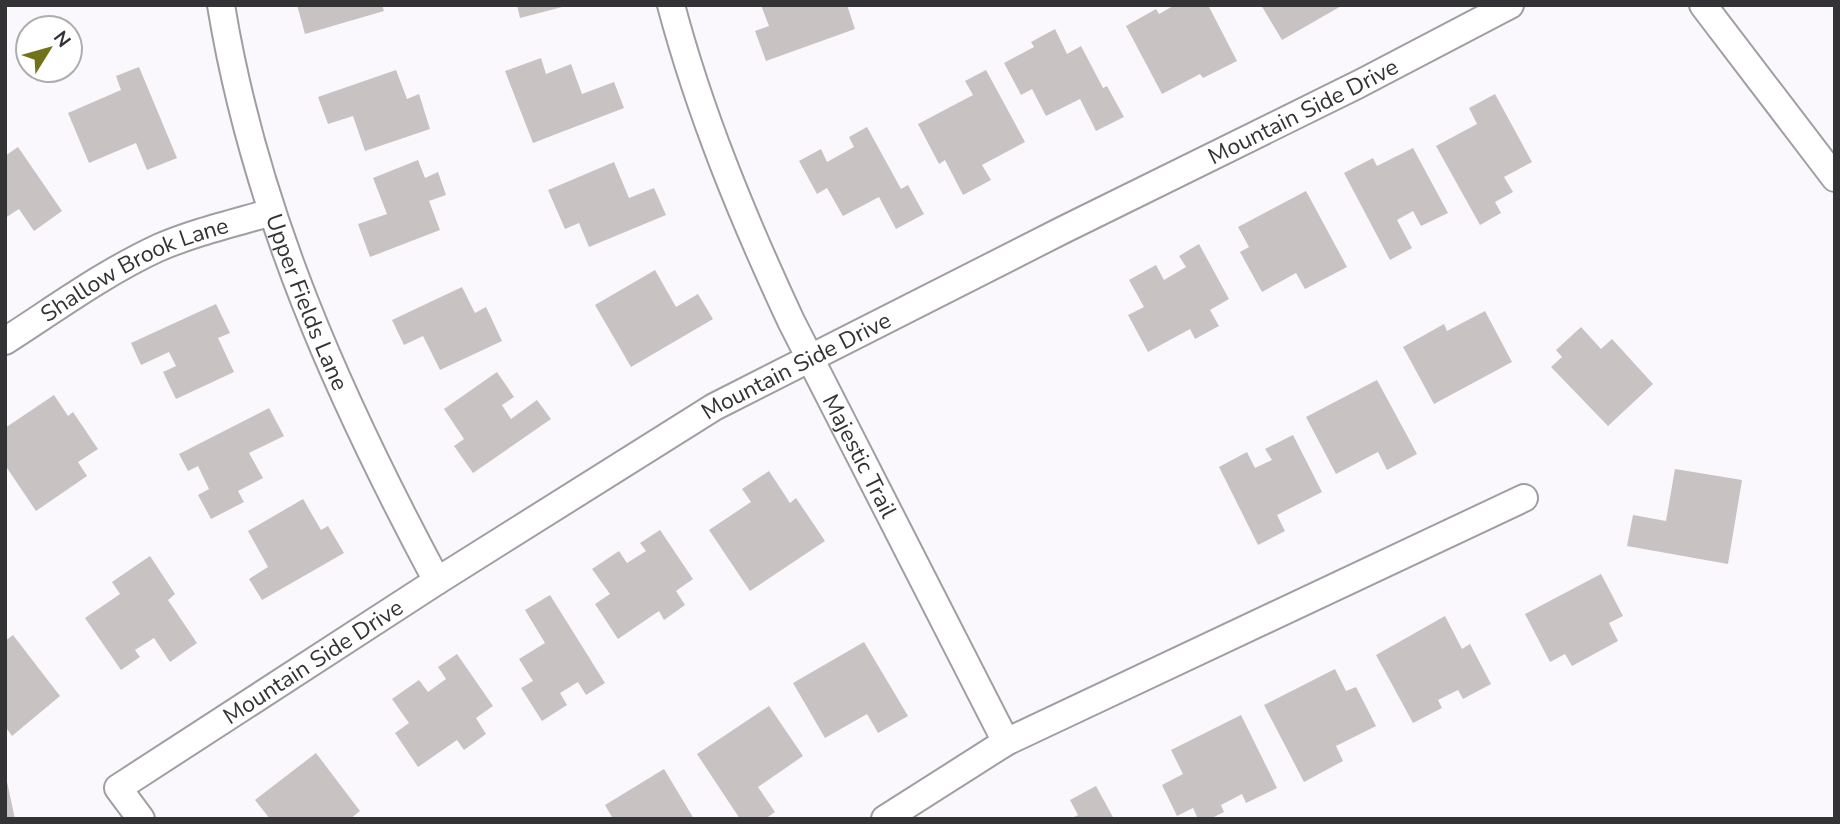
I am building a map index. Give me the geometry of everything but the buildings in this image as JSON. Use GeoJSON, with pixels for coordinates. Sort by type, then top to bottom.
{"type":"FeatureCollection","features":[{"type":"Feature","properties":{"kind":"street","name":"Upper Fields Lane"},"geometry":{"type":"LineString","coordinates":[[222,5],[239,90],[272,212],[292,272],[352,415],[437,581]]}},
{"type":"Feature","properties":{"kind":"street","name":"Majestic Trail"},"geometry":{"type":"LineString","coordinates":[[670,5],[705,118],[760,254],[1006,741]]}},
{"type":"Feature","properties":{"kind":"street","name":"Mountain Side Drive"},"geometry":{"type":"LineString","coordinates":[[141,819],[118,788],[437,581],[704,413],[810,357],[1359,84],[1510,5]]}},
{"type":"Feature","properties":{"kind":"street"},"geometry":{"type":"LineString","coordinates":[[1703,5],[1835,178]]}},
{"type":"Feature","properties":{"kind":"street","name":"Shallow Brook Lane"},"geometry":{"type":"LineString","coordinates":[[5,341],[111,274],[157,249],[191,235],[272,212]]}},
{"type":"Feature","properties":{"kind":"street"},"geometry":{"type":"LineString","coordinates":[[885,819],[1006,741],[1524,498]]}}]}
